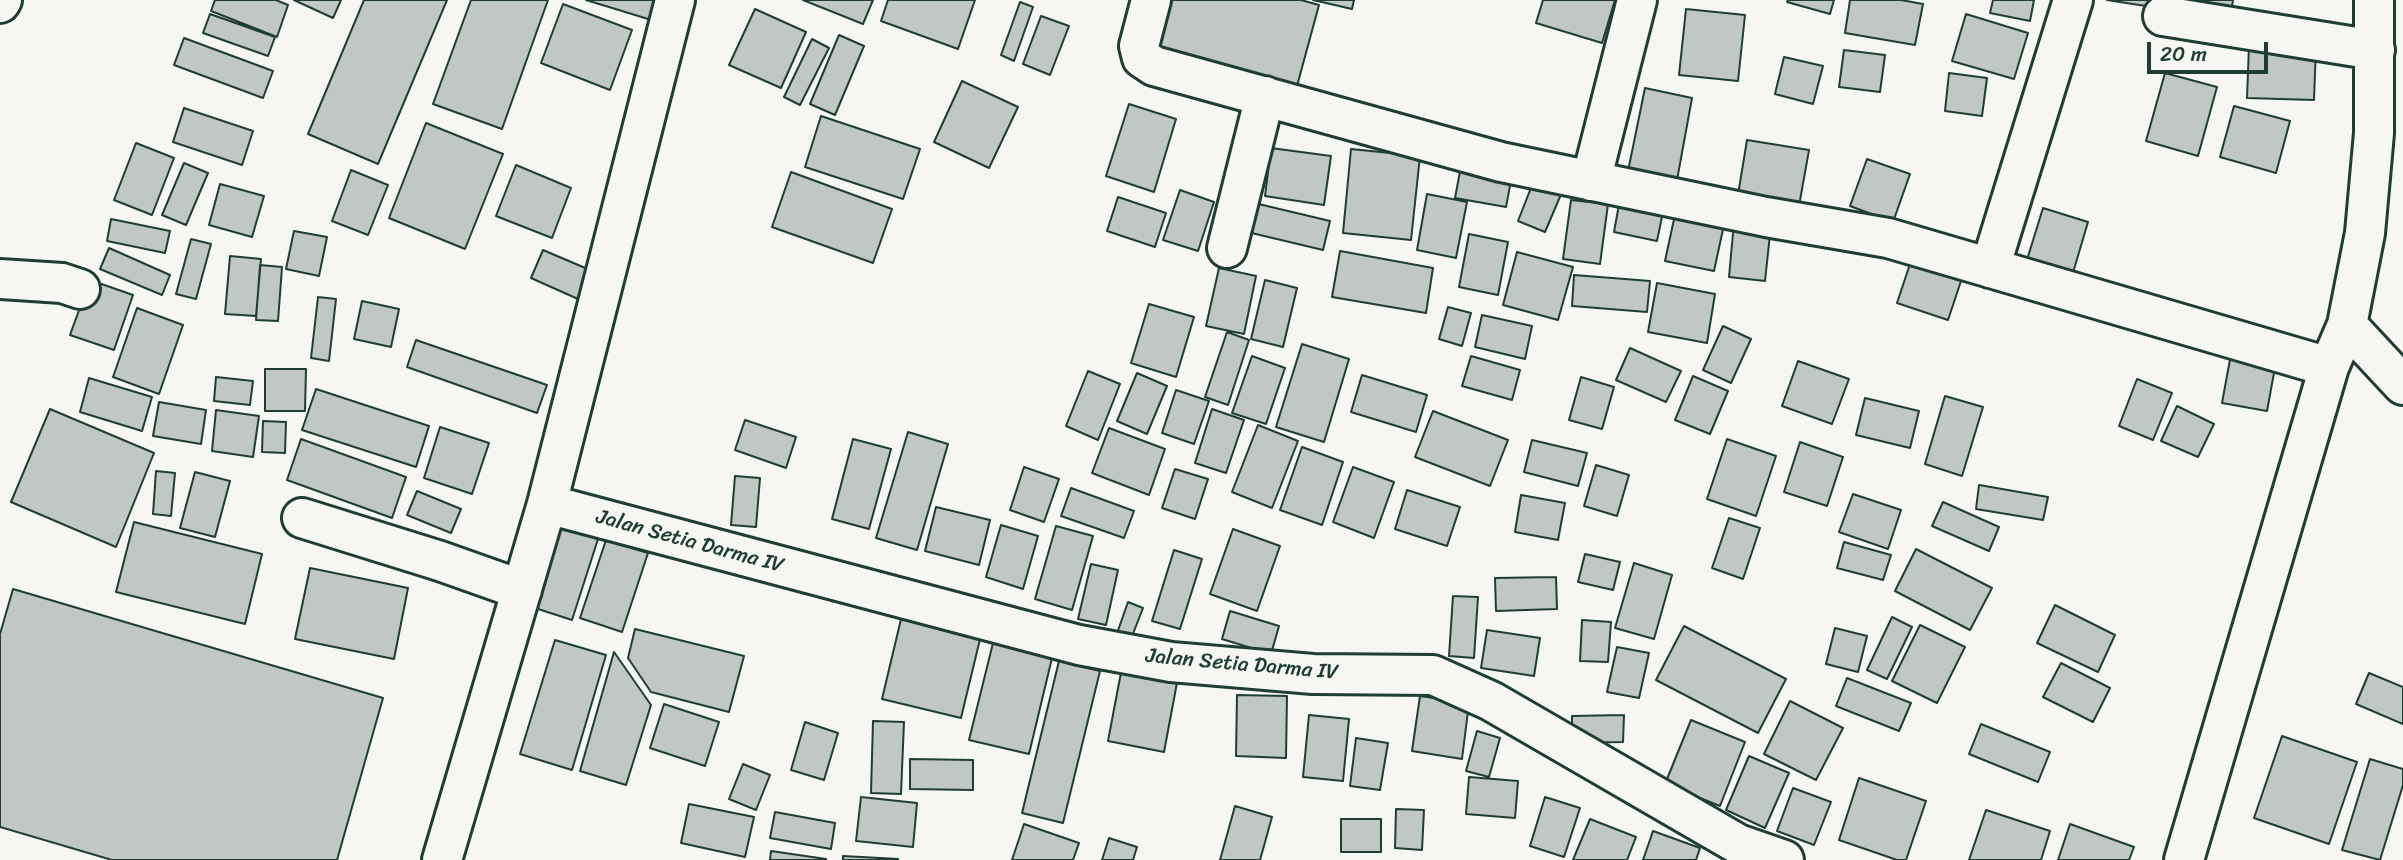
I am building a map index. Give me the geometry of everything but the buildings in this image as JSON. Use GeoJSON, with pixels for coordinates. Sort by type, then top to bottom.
{"type":"FeatureCollection","features":[{"type":"Feature","properties":{"kind":"street"},"geometry":{"type":"LineString","coordinates":[[442,860],[547,504],[675,0]]}},
{"type":"Feature","properties":{"kind":"street"},"geometry":{"type":"LineString","coordinates":[[1151,0],[1139,46],[1142,58],[1154,66],[1501,162],[1766,217],[1888,238],[2329,367]]}},
{"type":"Feature","properties":{"kind":"street"},"geometry":{"type":"LineString","coordinates":[[1591,181],[1637,0]]}},
{"type":"Feature","properties":{"kind":"street"},"geometry":{"type":"LineString","coordinates":[[1990,268],[2073,0]]}},
{"type":"Feature","properties":{"kind":"street"},"geometry":{"type":"LineString","coordinates":[[2184,860],[2329,367],[2347,325],[2365,233],[2374,133],[2374,0]]}},
{"type":"Feature","properties":{"kind":"street"},"geometry":{"type":"LineString","coordinates":[[2394,0],[2403,2]]}},
{"type":"Feature","properties":{"kind":"street"},"geometry":{"type":"LineString","coordinates":[[2163,16],[2375,50]]}},
{"type":"Feature","properties":{"kind":"street"},"geometry":{"type":"LineString","coordinates":[[1227,248],[1265,96]]}},
{"type":"Feature","properties":{"kind":"street"},"geometry":{"type":"LineString","coordinates":[[0,279],[62,283],[80,289]]}},
{"type":"Feature","properties":{"kind":"street"},"geometry":{"type":"LineString","coordinates":[[2347,325],[2403,385]]}},
{"type":"Feature","properties":{"kind":"street","name":"Jalan Setia Darma IV"},"geometry":{"type":"LineString","coordinates":[[547,504],[1079,645],[1157,660],[1313,674],[1433,675],[1491,701],[1736,852],[1784,860]]}},
{"type":"Feature","properties":{"kind":"street"},"geometry":{"type":"LineString","coordinates":[[302,518],[522,590]]}}]}
